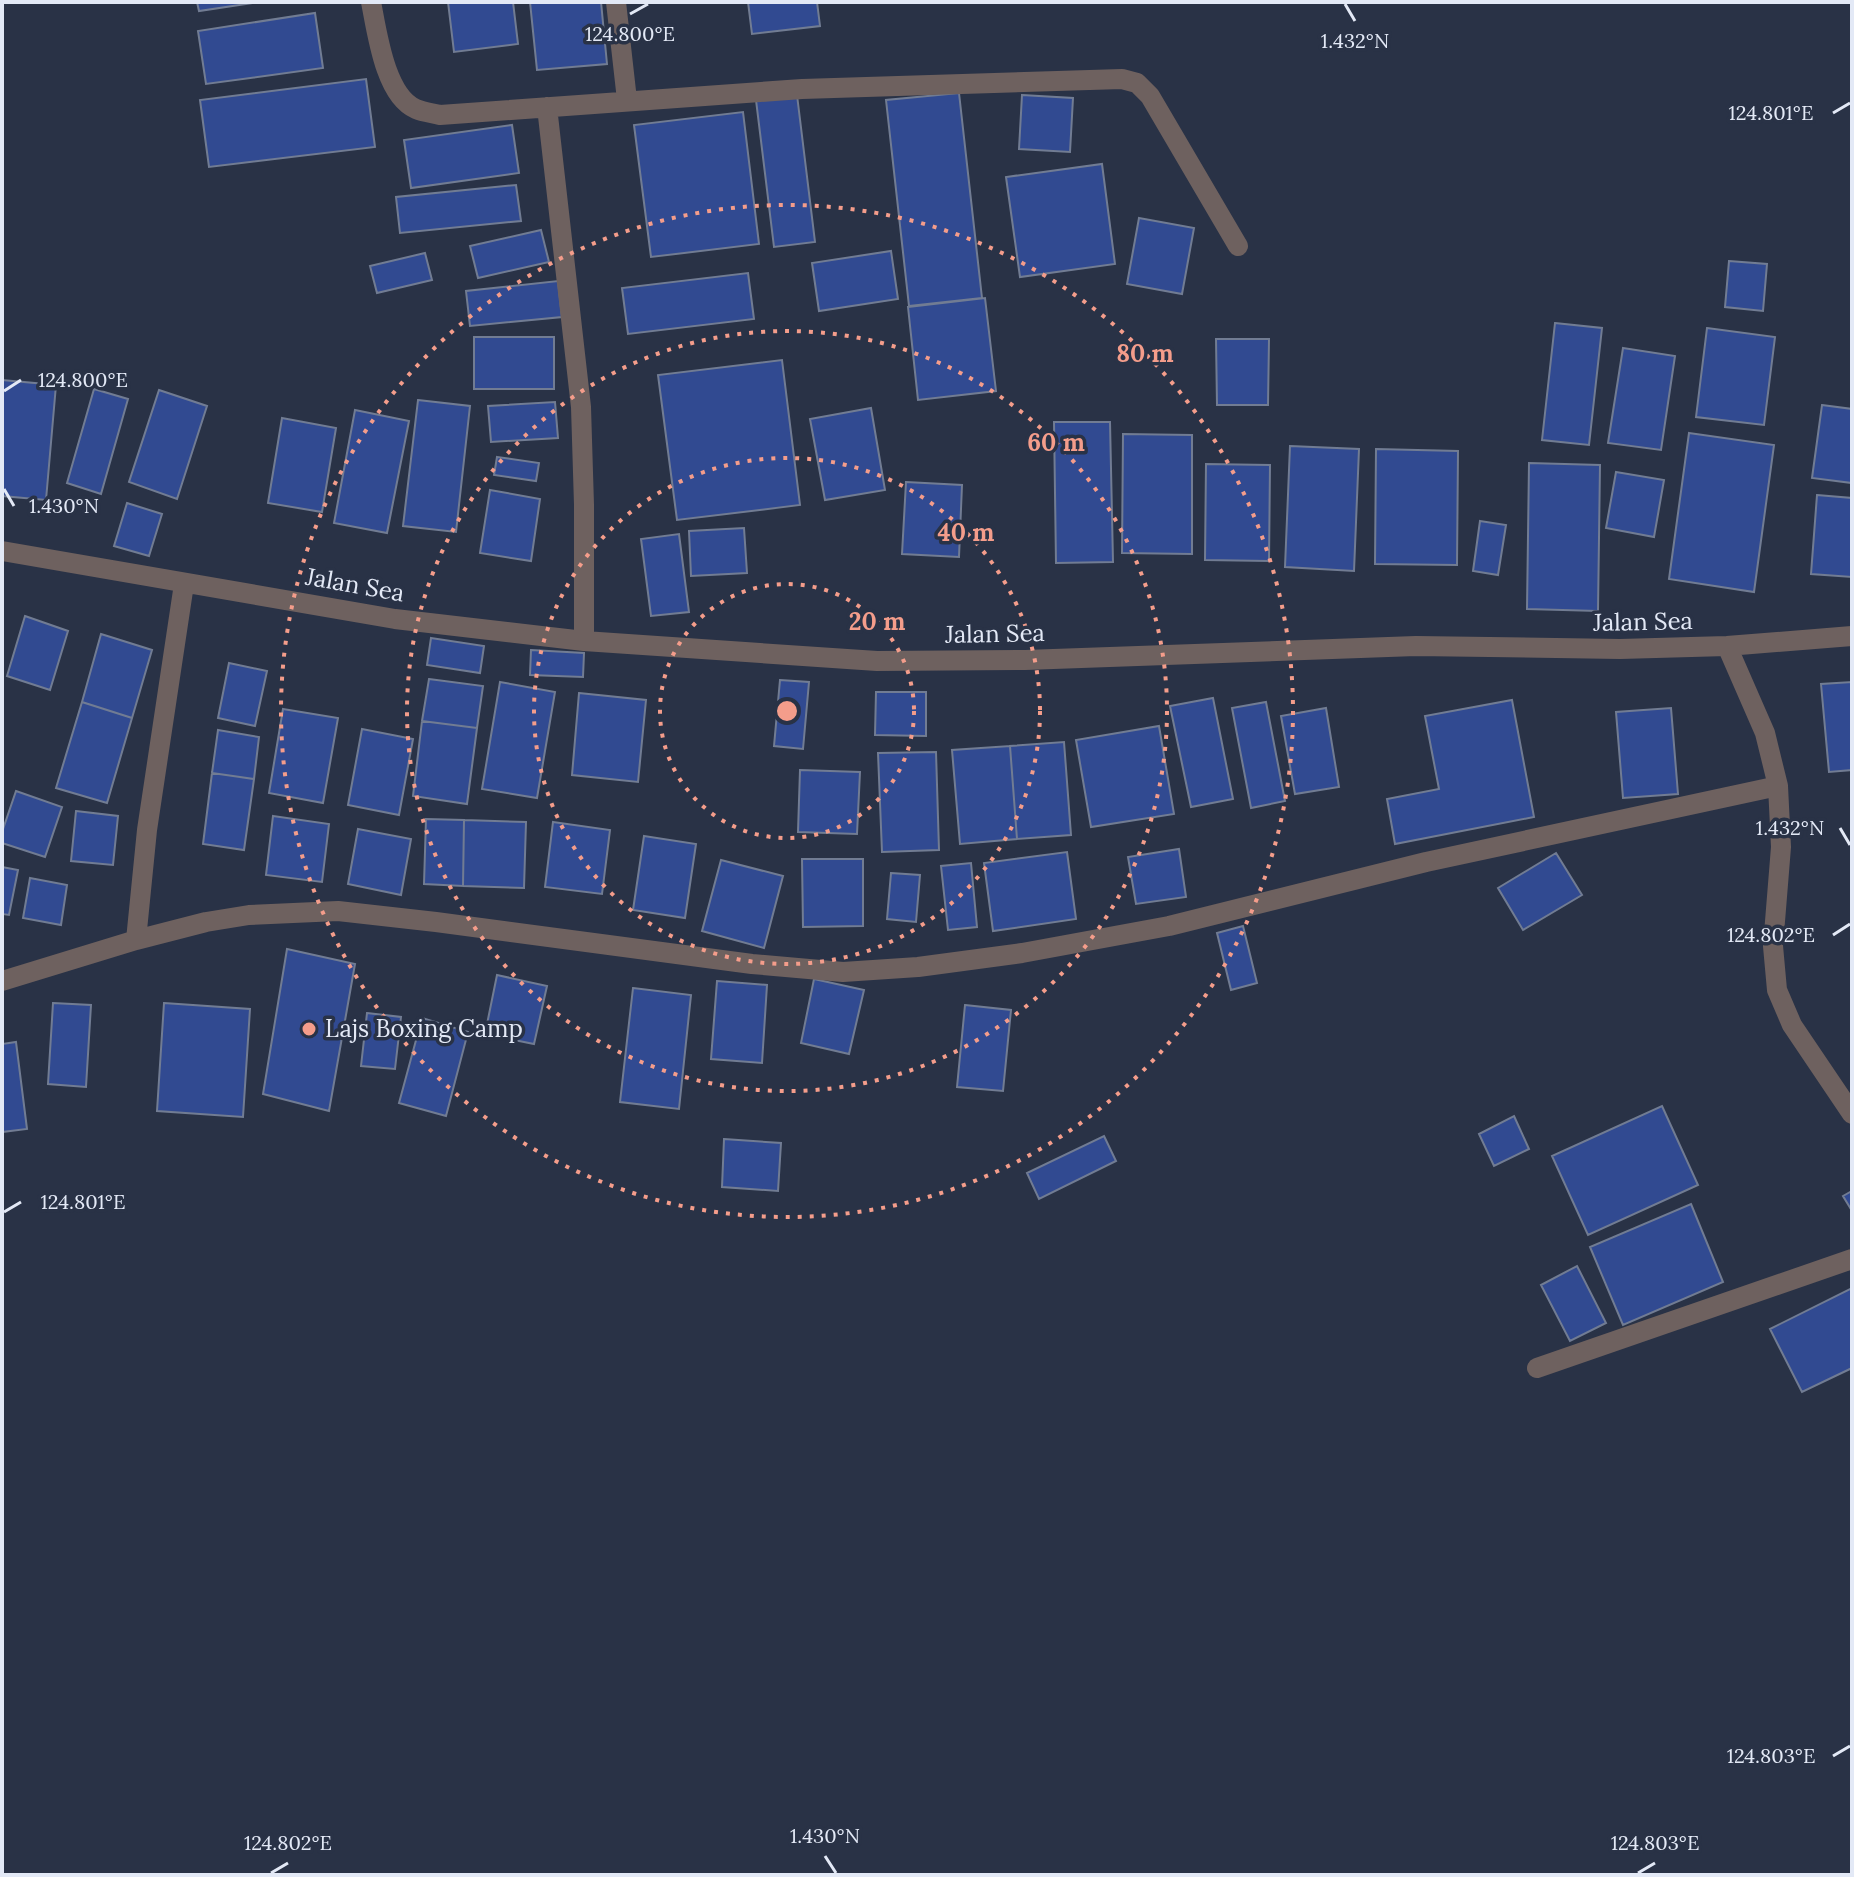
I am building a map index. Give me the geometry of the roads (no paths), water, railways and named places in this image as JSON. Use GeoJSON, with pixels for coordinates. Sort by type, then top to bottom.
{"type":"FeatureCollection","features":[{"type":"Feature","properties":{"kind":"street"},"geometry":{"type":"LineString","coordinates":[[371,2],[386,66],[396,92],[414,108],[440,115],[802,89],[1122,79],[1137,83],[1150,96],[1238,246]]}},
{"type":"Feature","properties":{"kind":"street"},"geometry":{"type":"LineString","coordinates":[[616,2],[627,100]]}},
{"type":"Feature","properties":{"kind":"street"},"geometry":{"type":"LineString","coordinates":[[547,107],[581,407],[584,641]]}},
{"type":"Feature","properties":{"kind":"street","name":"Jalan Sea"},"geometry":{"type":"LineString","coordinates":[[2,551],[395,619],[584,641],[877,661],[1025,660],[1416,646],[1620,649],[1727,646],[1852,636]]}},
{"type":"Feature","properties":{"kind":"street"},"geometry":{"type":"LineString","coordinates":[[136,940],[147,830],[184,584]]}},
{"type":"Feature","properties":{"kind":"street"},"geometry":{"type":"LineString","coordinates":[[1727,646],[1765,733],[1778,786],[1781,847],[1773,946],[1777,990],[1792,1025],[1852,1114]]}},
{"type":"Feature","properties":{"kind":"street"},"geometry":{"type":"LineString","coordinates":[[2,981],[206,922],[249,915],[338,911],[752,964],[843,972],[918,967],[1022,953],[1169,926],[1426,862],[1778,786]]}},
{"type":"Feature","properties":{"kind":"street"},"geometry":{"type":"LineString","coordinates":[[1537,1368],[1852,1259]]}},
{"type":"Feature","properties":{"kind":"place","name":"Lajs Boxing Camp"},"geometry":{"type":"Point","coordinates":[309,1029]}}]}
